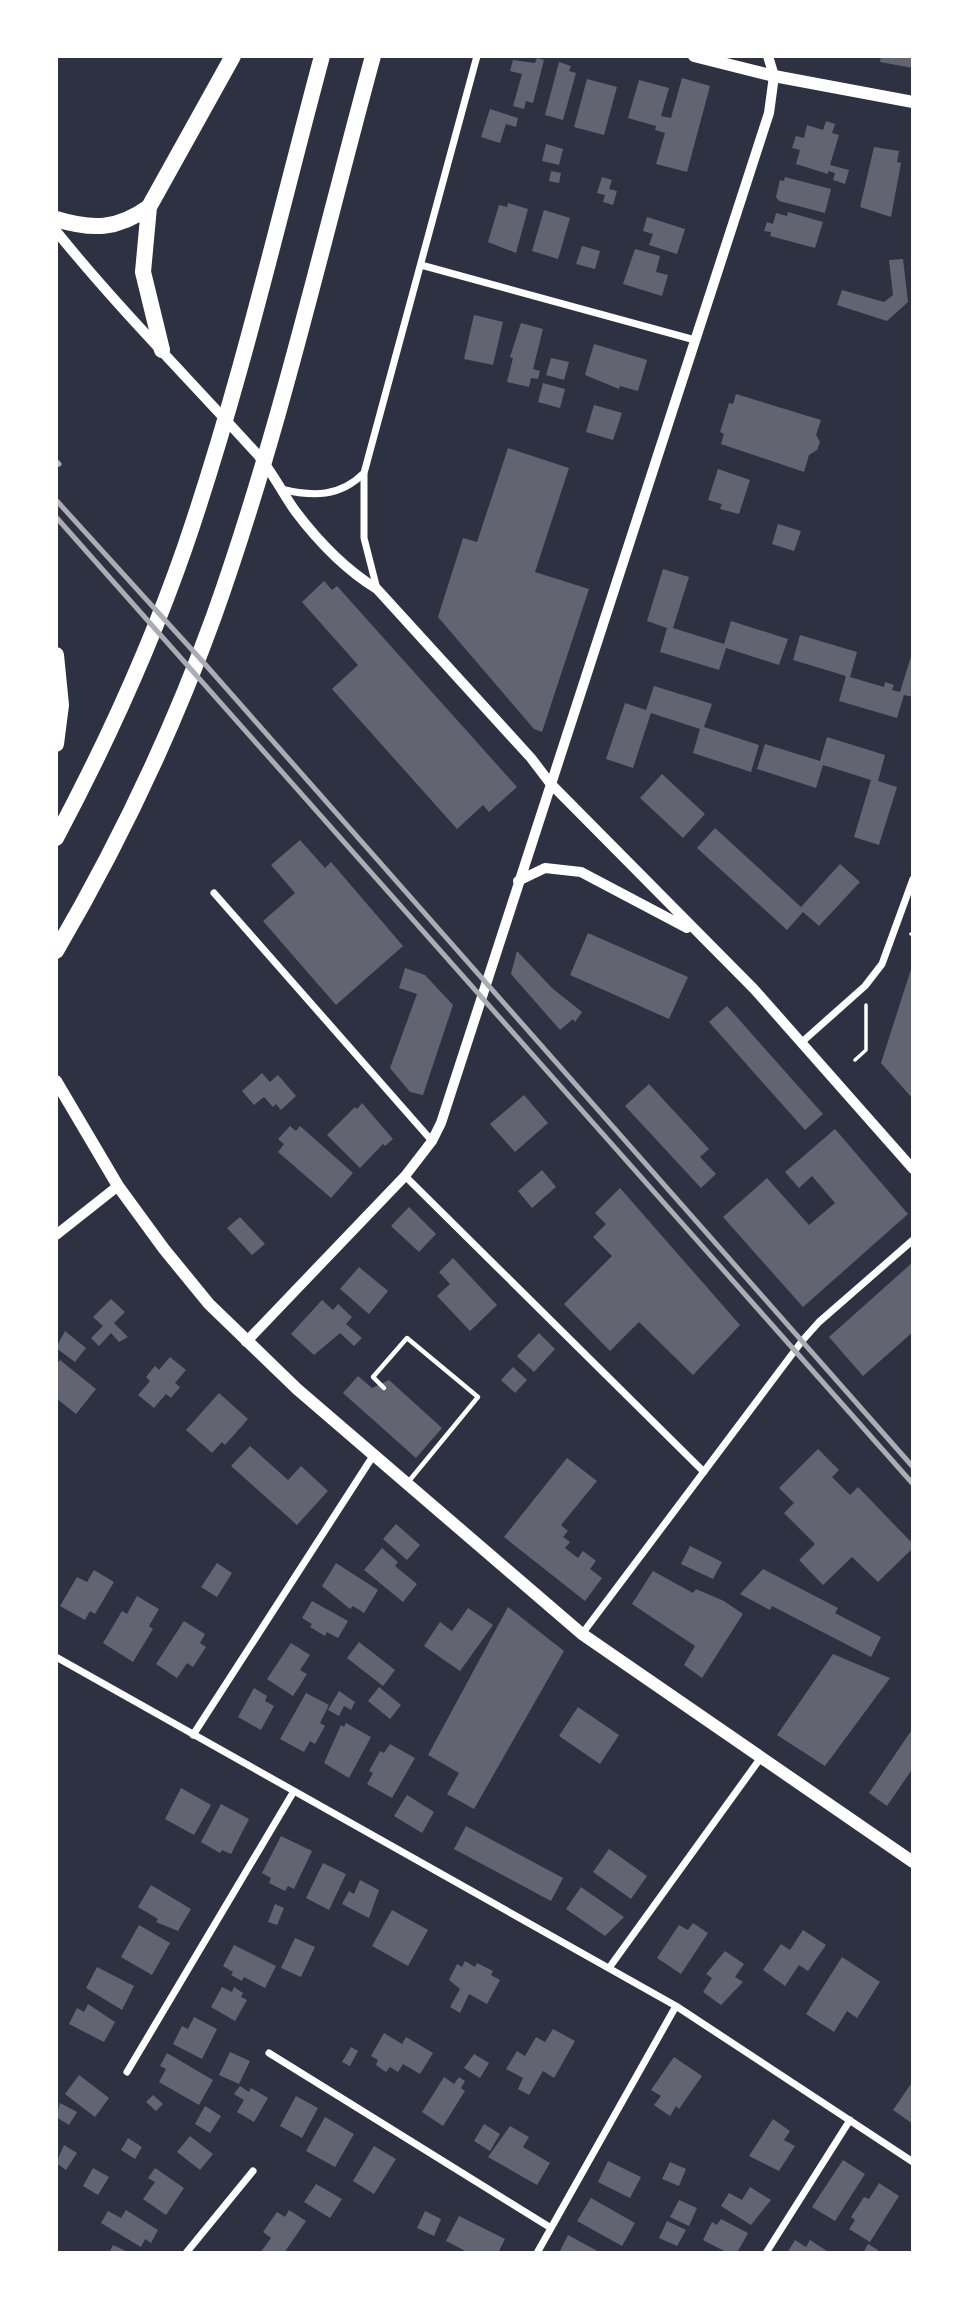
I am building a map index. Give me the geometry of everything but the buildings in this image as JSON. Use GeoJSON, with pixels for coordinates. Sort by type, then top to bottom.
{"type":"FeatureCollection","features":[{"type":"Feature","properties":{"kind":"highway"},"geometry":{"type":"LineString","coordinates":[[162,351],[143,272],[149,207],[233,56]]}},
{"type":"Feature","properties":{"kind":"highway"},"geometry":{"type":"LineString","coordinates":[[56,838],[123,702],[185,546],[322,56]]}},
{"type":"Feature","properties":{"kind":"highway"},"geometry":{"type":"LineString","coordinates":[[56,950],[108,855],[161,745],[225,583],[284,386],[373,56]]}},
{"type":"Feature","properties":{"kind":"highway"},"geometry":{"type":"LineString","coordinates":[[56,219],[89,228],[106,227],[129,219],[149,207]]}},
{"type":"Feature","properties":{"kind":"highway"},"geometry":{"type":"LineString","coordinates":[[56,655],[61,705],[56,744]]}},
{"type":"Feature","properties":{"kind":"main road"},"geometry":{"type":"LineString","coordinates":[[694,56],[774,76],[913,102]]}},
{"type":"Feature","properties":{"kind":"main road"},"geometry":{"type":"LineString","coordinates":[[56,1081],[118,1186],[200,1293],[246,1342],[373,1456],[582,1634],[913,1862]]}},
{"type":"Feature","properties":{"kind":"street"},"geometry":{"type":"LineString","coordinates":[[377,589],[364,538],[364,472],[477,56]]}},
{"type":"Feature","properties":{"kind":"street"},"geometry":{"type":"LineString","coordinates":[[246,1342],[405,1176],[432,1141],[441,1124],[769,113],[774,76],[768,56]]}},
{"type":"Feature","properties":{"kind":"street"},"geometry":{"type":"LineString","coordinates":[[56,231],[259,456],[296,512],[327,547],[347,567],[377,589],[550,783],[701,935],[802,1042],[913,1169]]}},
{"type":"Feature","properties":{"kind":"street"},"geometry":{"type":"LineString","coordinates":[[421,265],[695,340]]}},
{"type":"Feature","properties":{"kind":"street"},"geometry":{"type":"LineString","coordinates":[[282,489],[327,494],[346,487],[364,472]]}},
{"type":"Feature","properties":{"kind":"street"},"geometry":{"type":"LineString","coordinates":[[518,881],[545,868],[581,872],[701,935]]}},
{"type":"Feature","properties":{"kind":"street"},"geometry":{"type":"LineString","coordinates":[[802,1042],[865,985],[882,964],[913,879]]}},
{"type":"Feature","properties":{"kind":"street"},"geometry":{"type":"LineString","coordinates":[[214,893],[432,1141]]}},
{"type":"Feature","properties":{"kind":"street"},"geometry":{"type":"LineString","coordinates":[[405,1176],[704,1472]]}},
{"type":"Feature","properties":{"kind":"street"},"geometry":{"type":"LineString","coordinates":[[56,1235],[118,1186]]}},
{"type":"Feature","properties":{"kind":"street"},"geometry":{"type":"LineString","coordinates":[[582,1634],[819,1322],[913,1240]]}},
{"type":"Feature","properties":{"kind":"street"},"geometry":{"type":"LineString","coordinates":[[193,1735],[373,1456]]}},
{"type":"Feature","properties":{"kind":"street"},"geometry":{"type":"LineString","coordinates":[[56,1657],[676,2006],[913,2162]]}},
{"type":"Feature","properties":{"kind":"street"},"geometry":{"type":"LineString","coordinates":[[609,1968],[762,1756]]}},
{"type":"Feature","properties":{"kind":"street"},"geometry":{"type":"LineString","coordinates":[[127,2072],[294,1791]]}},
{"type":"Feature","properties":{"kind":"street"},"geometry":{"type":"LineString","coordinates":[[537,2253],[676,2006]]}},
{"type":"Feature","properties":{"kind":"street"},"geometry":{"type":"LineString","coordinates":[[269,2053],[551,2228]]}},
{"type":"Feature","properties":{"kind":"street"},"geometry":{"type":"LineString","coordinates":[[766,2253],[850,2120]]}},
{"type":"Feature","properties":{"kind":"street"},"geometry":{"type":"LineString","coordinates":[[186,2253],[253,2171]]}},
{"type":"Feature","properties":{"kind":"lane"},"geometry":{"type":"LineString","coordinates":[[384,1388],[373,1377],[407,1338],[478,1397],[406,1484]]}},
{"type":"Feature","properties":{"kind":"lane"},"geometry":{"type":"LineString","coordinates":[[438,1433],[444,1439]]}},
{"type":"Feature","properties":{"kind":"path"},"geometry":{"type":"LineString","coordinates":[[855,1060],[866,1050],[866,1005]]}},
{"type":"Feature","properties":{"kind":"railway"},"geometry":{"type":"LineString","coordinates":[[56,461],[59,464]]}},
{"type":"Feature","properties":{"kind":"railway"},"geometry":{"type":"LineString","coordinates":[[56,500],[204,663],[913,1467]]}},
{"type":"Feature","properties":{"kind":"railway"},"geometry":{"type":"LineString","coordinates":[[56,517],[913,1484]]}}]}
